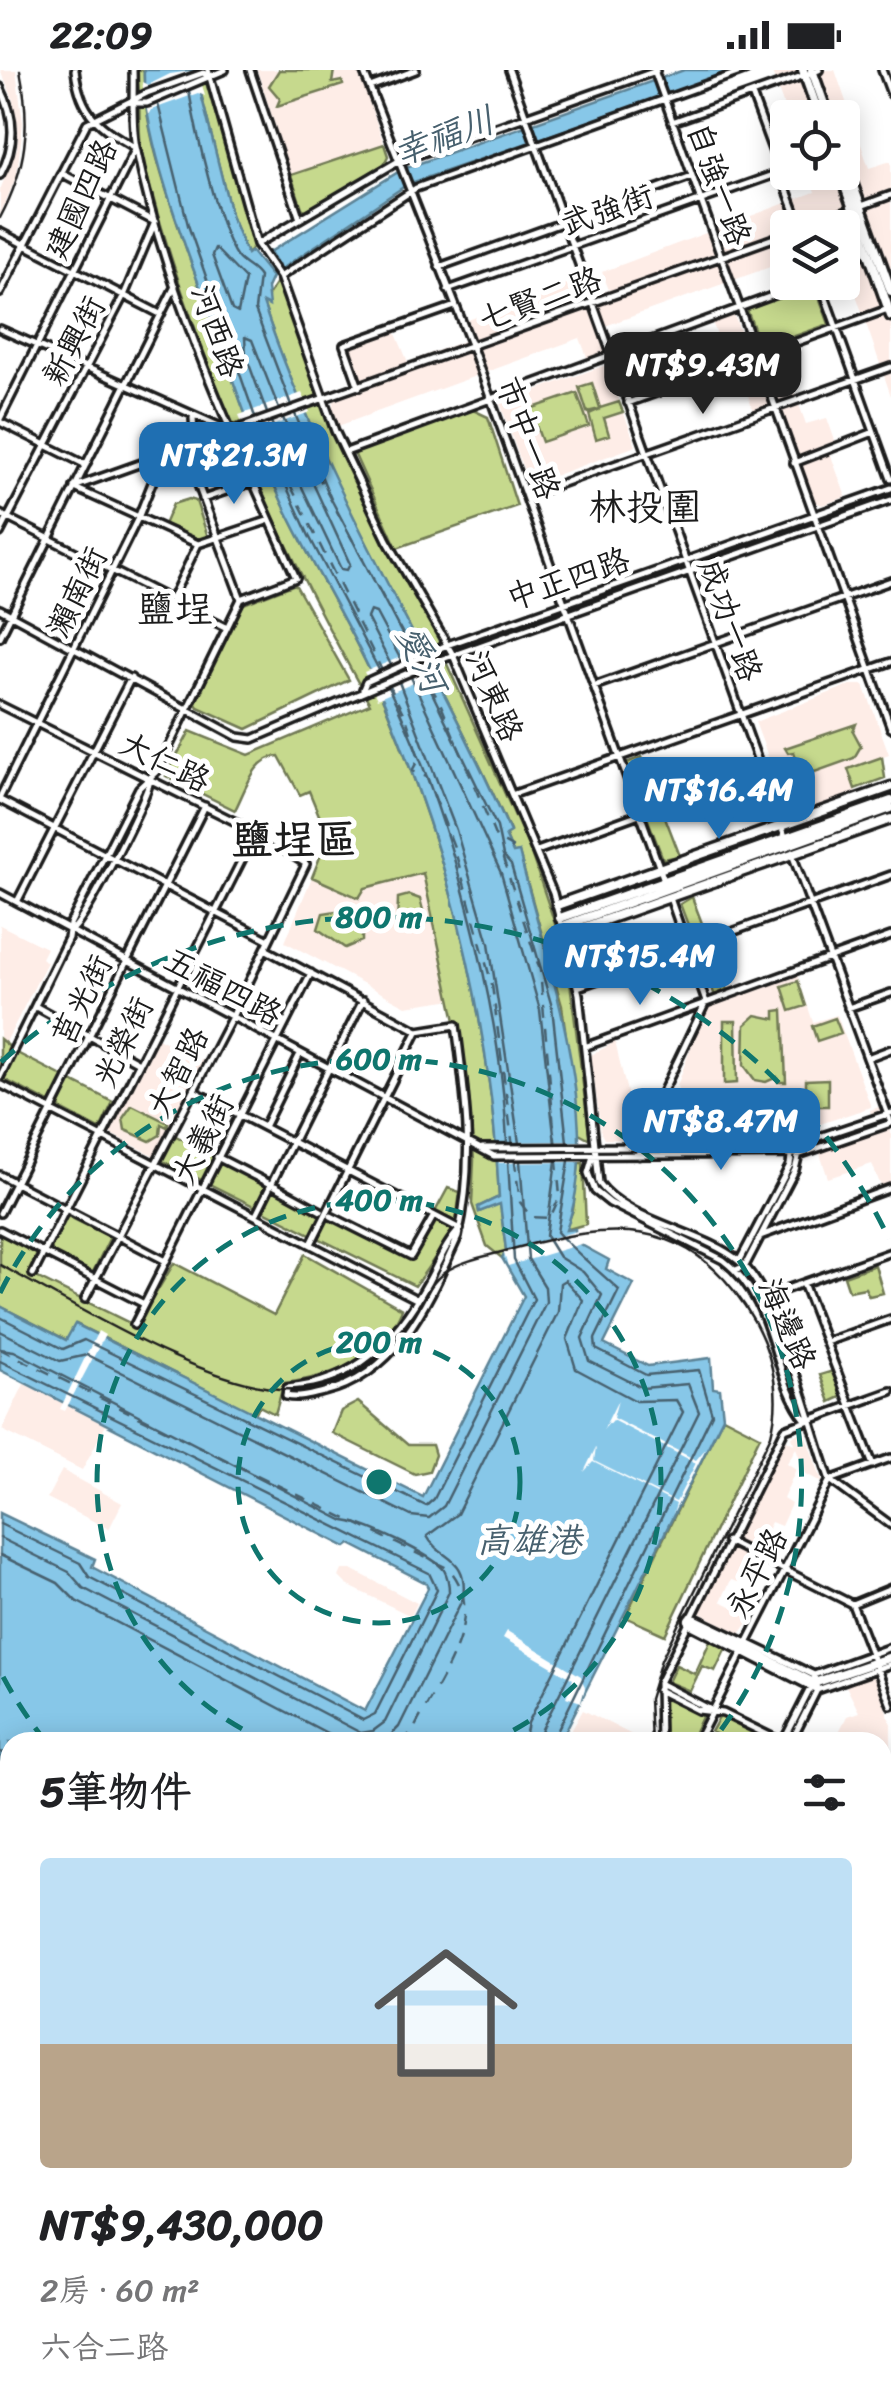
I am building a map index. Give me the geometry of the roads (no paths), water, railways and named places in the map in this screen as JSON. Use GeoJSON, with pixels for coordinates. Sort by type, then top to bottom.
{"type":"FeatureCollection","features":[{"type":"Feature","properties":{"kind":"main road"},"geometry":{"type":"LineString","coordinates":[[811,71],[817,100]]}},
{"type":"Feature","properties":{"kind":"main road"},"geometry":{"type":"LineString","coordinates":[[811,71],[822,100]]}},
{"type":"Feature","properties":{"kind":"main road"},"geometry":{"type":"LineString","coordinates":[[848,190],[891,291]]}},
{"type":"Feature","properties":{"kind":"main road"},"geometry":{"type":"LineString","coordinates":[[852,190],[890,311]]}},
{"type":"Feature","properties":{"kind":"main road"},"geometry":{"type":"LineString","coordinates":[[556,906],[891,787]]}},
{"type":"Feature","properties":{"kind":"main road"},"geometry":{"type":"LineString","coordinates":[[563,926],[670,900],[891,804]]}},
{"type":"Feature","properties":{"kind":"main road"},"geometry":{"type":"LineString","coordinates":[[563,926],[666,885],[891,819]]}},
{"type":"Feature","properties":{"kind":"main road"},"geometry":{"type":"LineString","coordinates":[[689,1620],[814,1683],[875,1661],[891,1660]]}},
{"type":"Feature","properties":{"kind":"street"},"geometry":{"type":"LineString","coordinates":[[74,70],[78,98],[93,119],[136,148]]}},
{"type":"Feature","properties":{"kind":"street","name":"建國四路"},"geometry":{"type":"LineString","coordinates":[[0,421],[136,148],[132,70]]}},
{"type":"Feature","properties":{"kind":"street"},"geometry":{"type":"LineString","coordinates":[[0,293],[93,119],[135,103],[147,93],[225,70]]}},
{"type":"Feature","properties":{"kind":"street"},"geometry":{"type":"LineString","coordinates":[[250,70],[300,218]]}},
{"type":"Feature","properties":{"kind":"street"},"geometry":{"type":"LineString","coordinates":[[364,70],[398,163]]}},
{"type":"Feature","properties":{"kind":"street"},"geometry":{"type":"LineString","coordinates":[[370,86],[416,70]]}},
{"type":"Feature","properties":{"kind":"street","name":"成功一路"},"geometry":{"type":"LineString","coordinates":[[510,70],[891,1123]]}},
{"type":"Feature","properties":{"kind":"street"},"geometry":{"type":"LineString","coordinates":[[278,275],[410,192],[534,142],[746,70]]}},
{"type":"Feature","properties":{"kind":"street"},"geometry":{"type":"LineString","coordinates":[[882,70],[891,94]]}},
{"type":"Feature","properties":{"kind":"street"},"geometry":{"type":"LineString","coordinates":[[208,72],[257,244],[398,163],[656,71]]}},
{"type":"Feature","properties":{"kind":"street","name":"自強一路"},"geometry":{"type":"LineString","coordinates":[[656,71],[816,526],[891,726]]}},
{"type":"Feature","properties":{"kind":"street"},"geometry":{"type":"LineString","coordinates":[[672,122],[811,71]]}},
{"type":"Feature","properties":{"kind":"street"},"geometry":{"type":"LineString","coordinates":[[135,103],[148,103],[200,84],[208,72]]}},
{"type":"Feature","properties":{"kind":"street"},"geometry":{"type":"LineString","coordinates":[[0,87],[11,113],[13,133],[0,176]]}},
{"type":"Feature","properties":{"kind":"street"},"geometry":{"type":"LineString","coordinates":[[752,95],[770,143]]}},
{"type":"Feature","properties":{"kind":"street","name":"河西路"},"geometry":{"type":"LineString","coordinates":[[136,148],[176,285],[232,432],[296,578],[241,599]]}},
{"type":"Feature","properties":{"kind":"street","name":"市中一路"},"geometry":{"type":"LineString","coordinates":[[398,163],[472,348],[706,1002]]}},
{"type":"Feature","properties":{"kind":"street"},"geometry":{"type":"LineString","coordinates":[[62,173],[156,222]]}},
{"type":"Feature","properties":{"kind":"street"},"geometry":{"type":"LineString","coordinates":[[439,267],[692,176]]}},
{"type":"Feature","properties":{"kind":"street","name":"武強街"},"geometry":{"type":"LineString","coordinates":[[448,290],[770,176]]}},
{"type":"Feature","properties":{"kind":"street"},"geometry":{"type":"LineString","coordinates":[[851,210],[891,196]]}},
{"type":"Feature","properties":{"kind":"street","name":"新興街"},"geometry":{"type":"LineString","coordinates":[[0,533],[125,293],[156,222]]}},
{"type":"Feature","properties":{"kind":"street"},"geometry":{"type":"LineString","coordinates":[[0,232],[160,314]]}},
{"type":"Feature","properties":{"kind":"street","name":"七賢二路"},"geometry":{"type":"LineString","coordinates":[[232,432],[770,239]]}},
{"type":"Feature","properties":{"kind":"street","name":"河東路"},"geometry":{"type":"LineString","coordinates":[[257,244],[278,275],[322,398],[346,452],[388,540],[453,655],[536,851],[563,926],[578,987],[587,1046],[593,1156]]}},
{"type":"Feature","properties":{"kind":"street"},"geometry":{"type":"LineString","coordinates":[[0,636],[176,285]]}},
{"type":"Feature","properties":{"kind":"street"},"geometry":{"type":"LineString","coordinates":[[346,452],[770,297]]}},
{"type":"Feature","properties":{"kind":"street"},"geometry":{"type":"LineString","coordinates":[[826,300],[891,479]]}},
{"type":"Feature","properties":{"kind":"street"},"geometry":{"type":"LineString","coordinates":[[358,387],[344,345],[455,306]]}},
{"type":"Feature","properties":{"kind":"street"},"geometry":{"type":"LineString","coordinates":[[628,403],[890,311]]}},
{"type":"Feature","properties":{"kind":"street"},"geometry":{"type":"LineString","coordinates":[[0,329],[193,418],[232,432]]}},
{"type":"Feature","properties":{"kind":"street"},"geometry":{"type":"LineString","coordinates":[[525,496],[891,368]]}},
{"type":"Feature","properties":{"kind":"street"},"geometry":{"type":"LineString","coordinates":[[193,418],[194,434],[185,450],[241,599],[0,1080],[52,1111],[257,1213],[422,1302]]}},
{"type":"Feature","properties":{"kind":"street"},"geometry":{"type":"LineString","coordinates":[[0,421],[86,465]]}},
{"type":"Feature","properties":{"kind":"street"},"geometry":{"type":"LineString","coordinates":[[74,488],[232,432]]}},
{"type":"Feature","properties":{"kind":"street"},"geometry":{"type":"LineString","coordinates":[[794,463],[874,432]]}},
{"type":"Feature","properties":{"kind":"street","name":"瀨南街"},"geometry":{"type":"LineString","coordinates":[[0,799],[138,518],[162,458]]}},
{"type":"Feature","properties":{"kind":"street"},"geometry":{"type":"LineString","coordinates":[[203,499],[254,482]]}},
{"type":"Feature","properties":{"kind":"street"},"geometry":{"type":"LineString","coordinates":[[74,488],[198,544],[271,520]]}},
{"type":"Feature","properties":{"kind":"street","name":"中正四路"},"geometry":{"type":"LineString","coordinates":[[363,689],[369,680],[447,645],[891,488]]}},
{"type":"Feature","properties":{"kind":"street","name":"中正四路"},"geometry":{"type":"LineString","coordinates":[[363,689],[891,500]]}},
{"type":"Feature","properties":{"kind":"street"},"geometry":{"type":"LineString","coordinates":[[0,514],[226,628]]}},
{"type":"Feature","properties":{"kind":"street"},"geometry":{"type":"LineString","coordinates":[[170,600],[198,544]]}},
{"type":"Feature","properties":{"kind":"street"},"geometry":{"type":"LineString","coordinates":[[594,686],[891,582]]}},
{"type":"Feature","properties":{"kind":"street"},"geometry":{"type":"LineString","coordinates":[[0,609],[245,740],[363,689]]}},
{"type":"Feature","properties":{"kind":"street"},"geometry":{"type":"LineString","coordinates":[[514,794],[891,662]]}},
{"type":"Feature","properties":{"kind":"street"},"geometry":{"type":"LineString","coordinates":[[18,902],[131,678]]}},
{"type":"Feature","properties":{"kind":"street","name":"大仁路"},"geometry":{"type":"LineString","coordinates":[[0,704],[256,832],[306,864]]}},
{"type":"Feature","properties":{"kind":"street"},"geometry":{"type":"LineString","coordinates":[[536,851],[761,770]]}},
{"type":"Feature","properties":{"kind":"street"},"geometry":{"type":"LineString","coordinates":[[0,799],[269,940]]}},
{"type":"Feature","properties":{"kind":"street","name":"莒光街"},"geometry":{"type":"LineString","coordinates":[[0,1214],[205,806]]}},
{"type":"Feature","properties":{"kind":"street","name":"光榮街"},"geometry":{"type":"LineString","coordinates":[[33,1274],[256,832]]}},
{"type":"Feature","properties":{"kind":"street","name":"大智路"},"geometry":{"type":"LineString","coordinates":[[85,1298],[232,1017],[306,864]]}},
{"type":"Feature","properties":{"kind":"street"},"geometry":{"type":"LineString","coordinates":[[578,987],[891,875]]}},
{"type":"Feature","properties":{"kind":"street","name":"五福四路"},"geometry":{"type":"LineString","coordinates":[[0,893],[479,1148],[494,1152]]}},
{"type":"Feature","properties":{"kind":"street"},"geometry":{"type":"LineString","coordinates":[[587,1046],[891,936]]}},
{"type":"Feature","properties":{"kind":"street"},"geometry":{"type":"LineString","coordinates":[[265,949],[418,1031],[456,1025],[469,1114],[460,1229],[422,1302],[400,1343],[368,1373],[336,1389],[286,1396],[287,1388],[331,1379],[360,1365],[386,1344],[422,1302]]}},
{"type":"Feature","properties":{"kind":"street","name":"大義街"},"geometry":{"type":"LineString","coordinates":[[134,1324],[311,973]]}},
{"type":"Feature","properties":{"kind":"street"},"geometry":{"type":"LineString","coordinates":[[848,1008],[891,993]]}},
{"type":"Feature","properties":{"kind":"street"},"geometry":{"type":"LineString","coordinates":[[257,1213],[363,1000]]}},
{"type":"Feature","properties":{"kind":"street"},"geometry":{"type":"LineString","coordinates":[[639,1156],[639,1147],[706,1002]]}},
{"type":"Feature","properties":{"kind":"street"},"geometry":{"type":"LineString","coordinates":[[35,1006],[138,1063]]}},
{"type":"Feature","properties":{"kind":"street"},"geometry":{"type":"LineString","coordinates":[[311,1244],[418,1031]]}},
{"type":"Feature","properties":{"kind":"street"},"geometry":{"type":"LineString","coordinates":[[866,1058],[891,1049]]}},
{"type":"Feature","properties":{"kind":"street"},"geometry":{"type":"LineString","coordinates":[[264,1128],[300,1054]]}},
{"type":"Feature","properties":{"kind":"street"},"geometry":{"type":"LineString","coordinates":[[194,1090],[460,1229]]}},
{"type":"Feature","properties":{"kind":"street"},"geometry":{"type":"LineString","coordinates":[[494,1152],[792,1146],[889,1114]]}},
{"type":"Feature","properties":{"kind":"street"},"geometry":{"type":"LineString","coordinates":[[494,1152],[578,1156],[792,1155],[891,1123]]}},
{"type":"Feature","properties":{"kind":"street"},"geometry":{"type":"LineString","coordinates":[[736,1270],[760,1236],[801,1154],[801,1145]]}},
{"type":"Feature","properties":{"kind":"street"},"geometry":{"type":"LineString","coordinates":[[742,1264],[792,1155],[792,1146]]}},
{"type":"Feature","properties":{"kind":"street","name":"海邊路"},"geometry":{"type":"LineString","coordinates":[[593,1156],[604,1191],[742,1264],[760,1299],[798,1408],[808,1421]]}},
{"type":"Feature","properties":{"kind":"street","name":"海邊路"},"geometry":{"type":"LineString","coordinates":[[593,1156],[588,1173],[601,1197],[736,1270],[760,1299]]}},
{"type":"Feature","properties":{"kind":"street"},"geometry":{"type":"LineString","coordinates":[[216,1157],[321,1211]]}},
{"type":"Feature","properties":{"kind":"street"},"geometry":{"type":"LineString","coordinates":[[0,1175],[166,1261]]}},
{"type":"Feature","properties":{"kind":"street"},"geometry":{"type":"LineString","coordinates":[[760,1236],[891,1188]]}},
{"type":"Feature","properties":{"kind":"street"},"geometry":{"type":"LineString","coordinates":[[331,1216],[411,1256],[432,1219]]}},
{"type":"Feature","properties":{"kind":"street"},"geometry":{"type":"LineString","coordinates":[[0,1230],[144,1304]]}},
{"type":"Feature","properties":{"kind":"street"},"geometry":{"type":"LineString","coordinates":[[760,1299],[891,1252]]}},
{"type":"Feature","properties":{"kind":"street"},"geometry":{"type":"LineString","coordinates":[[804,1283],[873,1465]]}},
{"type":"Feature","properties":{"kind":"street"},"geometry":{"type":"LineString","coordinates":[[826,1342],[891,1319]]}},
{"type":"Feature","properties":{"kind":"street"},"geometry":{"type":"LineString","coordinates":[[660,1732],[658,1686],[727,1541],[786,1430],[891,1391]]}},
{"type":"Feature","properties":{"kind":"street"},"geometry":{"type":"LineString","coordinates":[[808,1421],[830,1480],[891,1525]]}},
{"type":"Feature","properties":{"kind":"street"},"geometry":{"type":"LineString","coordinates":[[830,1480],[891,1458]]}},
{"type":"Feature","properties":{"kind":"street","name":"永平路"},"geometry":{"type":"LineString","coordinates":[[702,1732],[830,1480]]}},
{"type":"Feature","properties":{"kind":"street"},"geometry":{"type":"LineString","coordinates":[[727,1541],[852,1604],[891,1705]]}},
{"type":"Feature","properties":{"kind":"street"},"geometry":{"type":"LineString","coordinates":[[852,1604],[891,1588]]}},
{"type":"Feature","properties":{"kind":"street"},"geometry":{"type":"LineString","coordinates":[[875,1661],[891,1647]]}},
{"type":"Feature","properties":{"kind":"street"},"geometry":{"type":"LineString","coordinates":[[787,1732],[814,1683]]}},
{"type":"Feature","properties":{"kind":"street"},"geometry":{"type":"LineString","coordinates":[[795,1732],[814,1683]]}},
{"type":"Feature","properties":{"kind":"street"},"geometry":{"type":"LineString","coordinates":[[658,1686],[760,1732]]}},
{"type":"Feature","properties":{"kind":"water","name":"高雄港"},"geometry":{"type":"Polygon","coordinates":[[[144,70],[195,70],[232,218],[247,254],[251,251],[272,277],[267,288],[269,306],[263,303],[288,372],[348,505],[480,766],[510,832],[505,835],[513,853],[519,852],[556,990],[576,1092],[577,1188],[566,1230],[575,1229],[576,1242],[609,1260],[606,1269],[634,1284],[604,1344],[648,1366],[711,1358],[713,1388],[720,1389],[723,1417],[565,1732],[0,1732],[0,1513],[95,1559],[92,1567],[365,1711],[428,1588],[426,1583],[350,1544],[346,1547],[0,1370],[0,1306],[66,1340],[75,1324],[423,1497],[524,1296],[502,1258],[506,1250],[500,1204],[479,1212],[478,1207],[499,1197],[488,1070],[464,946],[430,824],[374,678],[282,502],[246,415],[185,247],[161,170],[144,70]]]}},
{"type":"Feature","properties":{"kind":"water","name":"幸福川"},"geometry":{"type":"Polygon","coordinates":[[[684,70],[740,70],[408,184],[281,269],[270,252],[403,169],[684,70]]]}},
{"type":"Feature","properties":{"kind":"waterway"},"geometry":{"type":"LineString","coordinates":[[803,824],[891,793]]}},
{"type":"Feature","properties":{"kind":"waterway"},"geometry":{"type":"LineString","coordinates":[[681,868],[769,837]]}},
{"type":"Feature","properties":{"kind":"waterway"},"geometry":{"type":"LineString","coordinates":[[630,886],[647,880]]}},
{"type":"Feature","properties":{"kind":"waterway"},"geometry":{"type":"LineString","coordinates":[[574,906],[618,890]]}},
{"type":"Feature","properties":{"kind":"tram line"},"geometry":{"type":"LineString","coordinates":[[0,218],[16,181],[24,146],[20,70]]}},
{"type":"Feature","properties":{"kind":"tram line"},"geometry":{"type":"LineString","coordinates":[[0,1265],[188,1363],[265,1387],[297,1389],[346,1376],[375,1358],[400,1335],[439,1277],[470,1261],[550,1240],[613,1231],[670,1241],[697,1255],[722,1276],[745,1306],[767,1352],[776,1401],[771,1435],[661,1660],[649,1699],[651,1732]]}},
{"type":"Feature","properties":{"kind":"district","name":"林投圍"},"geometry":{"type":"Point","coordinates":[645,507]}},
{"type":"Feature","properties":{"kind":"district","name":"鹽埕"},"geometry":{"type":"Point","coordinates":[175,609]}},
{"type":"Feature","properties":{"kind":"district","name":"鹽埕區"},"geometry":{"type":"Point","coordinates":[294,840]}},
{"type":"Feature","properties":{"kind":"water label","name":"愛河"},"geometry":{"type":"Point","coordinates":[422,659]}}]}
